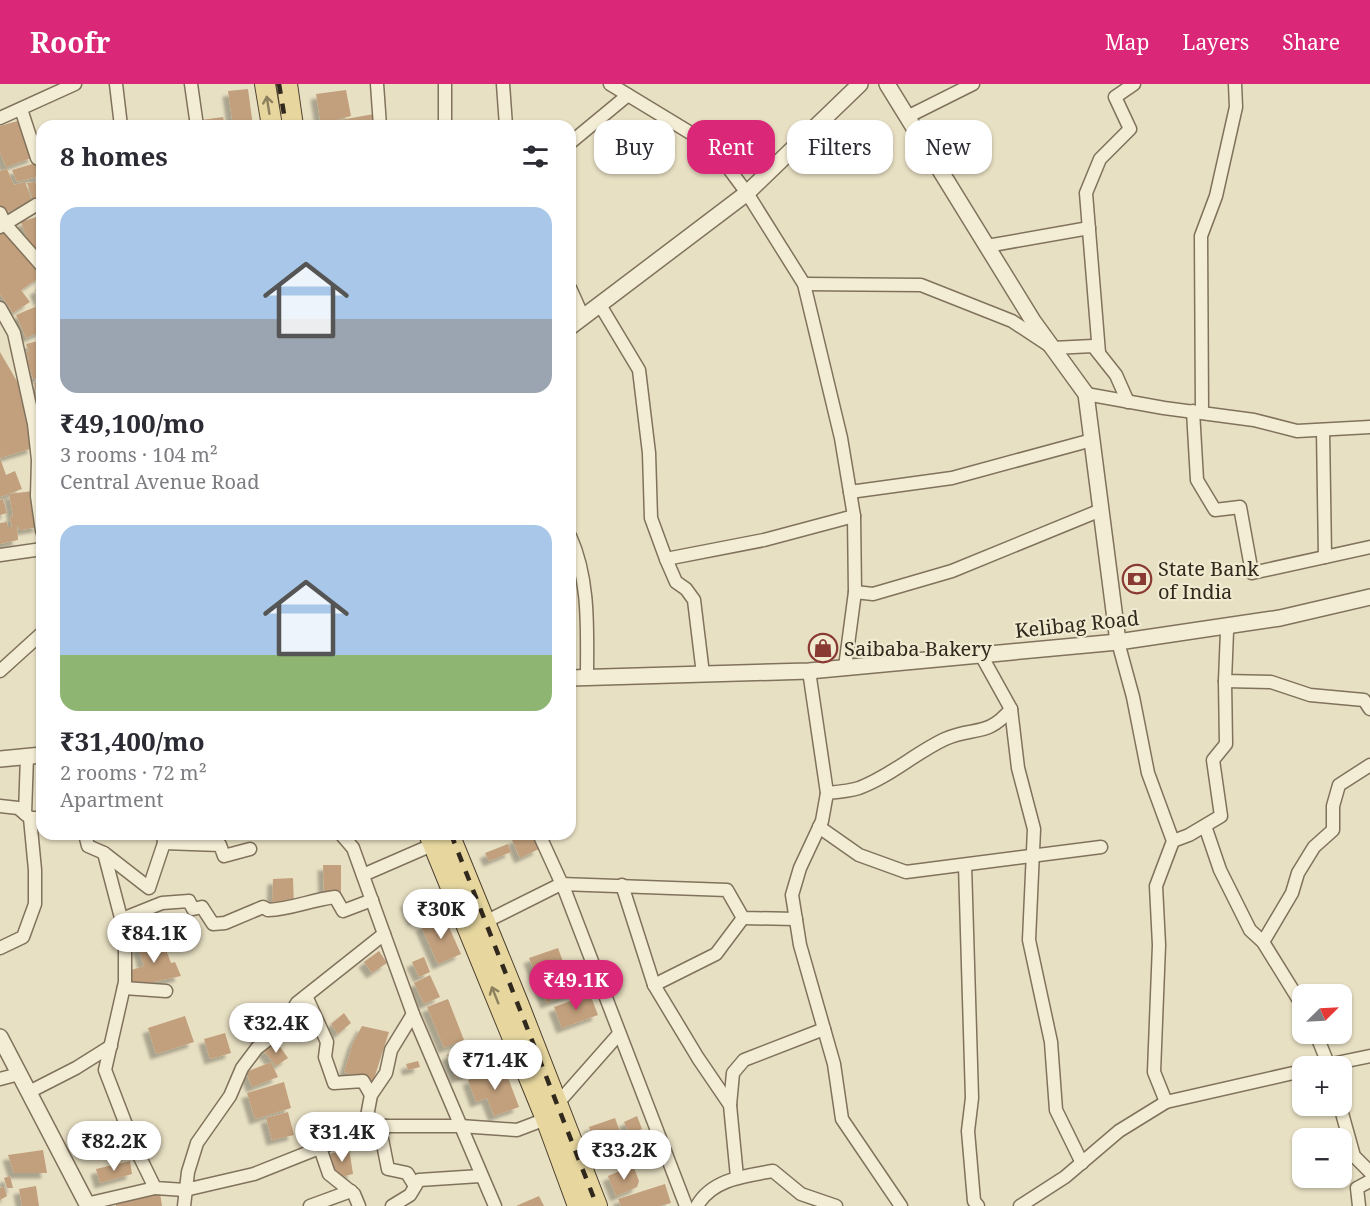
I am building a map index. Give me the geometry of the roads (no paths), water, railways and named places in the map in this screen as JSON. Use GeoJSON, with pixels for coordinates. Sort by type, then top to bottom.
{"type":"FeatureCollection","features":[{"type":"Feature","properties":{"kind":"main road"},"geometry":{"type":"LineString","coordinates":[[265,84],[271,120]]}},
{"type":"Feature","properties":{"kind":"main road"},"geometry":{"type":"LineString","coordinates":[[287,84],[292,120]]}},
{"type":"Feature","properties":{"kind":"main road"},"geometry":{"type":"LineString","coordinates":[[438,840],[485,922],[597,1206]]}},
{"type":"Feature","properties":{"kind":"main road"},"geometry":{"type":"LineString","coordinates":[[438,840],[578,1206]]}},
{"type":"Feature","properties":{"kind":"street"},"geometry":{"type":"LineString","coordinates":[[1,116],[75,84]]}},
{"type":"Feature","properties":{"kind":"street"},"geometry":{"type":"LineString","coordinates":[[116,84],[120,120]]}},
{"type":"Feature","properties":{"kind":"street"},"geometry":{"type":"LineString","coordinates":[[191,84],[196,120]]}},
{"type":"Feature","properties":{"kind":"street"},"geometry":{"type":"LineString","coordinates":[[377,84],[380,120]]}},
{"type":"Feature","properties":{"kind":"street"},"geometry":{"type":"LineString","coordinates":[[445,84],[445,120]]}},
{"type":"Feature","properties":{"kind":"street"},"geometry":{"type":"LineString","coordinates":[[503,84],[506,120]]}},
{"type":"Feature","properties":{"kind":"street"},"geometry":{"type":"LineString","coordinates":[[610,84],[712,146],[747,193],[804,284],[841,438],[854,516],[855,592],[845,667]]}},
{"type":"Feature","properties":{"kind":"street"},"geometry":{"type":"LineString","coordinates":[[576,323],[747,193],[860,84]]}},
{"type":"Feature","properties":{"kind":"street"},"geometry":{"type":"LineString","coordinates":[[887,84],[987,246],[1053,348],[1086,393],[1118,642],[1133,697],[1148,773],[1173,841],[1156,886],[1159,945],[1155,1072],[1166,1102]]}},
{"type":"Feature","properties":{"kind":"street"},"geometry":{"type":"LineString","coordinates":[[907,117],[973,84]]}},
{"type":"Feature","properties":{"kind":"street"},"geometry":{"type":"LineString","coordinates":[[1099,353],[1086,193],[1100,159],[1130,129],[1110,84]]}},
{"type":"Feature","properties":{"kind":"street"},"geometry":{"type":"LineString","coordinates":[[1115,97],[1134,84]]}},
{"type":"Feature","properties":{"kind":"street"},"geometry":{"type":"LineString","coordinates":[[1235,84],[1236,106],[1216,196],[1201,236],[1197,480],[1215,510],[1240,507],[1252,573],[1370,547]]}},
{"type":"Feature","properties":{"kind":"street"},"geometry":{"type":"LineString","coordinates":[[576,138],[628,95]]}},
{"type":"Feature","properties":{"kind":"street"},"geometry":{"type":"LineString","coordinates":[[21,109],[36,155]]}},
{"type":"Feature","properties":{"kind":"street"},"geometry":{"type":"LineString","coordinates":[[36,205],[2,221],[36,259]]}},
{"type":"Feature","properties":{"kind":"street"},"geometry":{"type":"LineString","coordinates":[[987,246],[1089,228]]}},
{"type":"Feature","properties":{"kind":"street"},"geometry":{"type":"LineString","coordinates":[[804,284],[921,285],[1012,321],[1053,348],[1094,346],[1116,375],[1128,402]]}},
{"type":"Feature","properties":{"kind":"street"},"geometry":{"type":"LineString","coordinates":[[576,302],[583,318]]}},
{"type":"Feature","properties":{"kind":"street"},"geometry":{"type":"LineString","coordinates":[[600,304],[639,369],[649,453],[651,518],[676,582],[686,589],[694,600],[702,674]]}},
{"type":"Feature","properties":{"kind":"street"},"geometry":{"type":"LineString","coordinates":[[0,308],[14,333],[36,442]]}},
{"type":"Feature","properties":{"kind":"street"},"geometry":{"type":"LineString","coordinates":[[1086,393],[1128,402],[1254,420],[1297,431],[1370,427]]}},
{"type":"Feature","properties":{"kind":"street"},"geometry":{"type":"LineString","coordinates":[[1323,430],[1325,557]]}},
{"type":"Feature","properties":{"kind":"street"},"geometry":{"type":"LineString","coordinates":[[850,492],[952,478],[1092,440]]}},
{"type":"Feature","properties":{"kind":"street"},"geometry":{"type":"LineString","coordinates":[[855,592],[873,594],[952,571],[1101,510]]}},
{"type":"Feature","properties":{"kind":"street"},"geometry":{"type":"LineString","coordinates":[[666,559],[764,540],[854,516]]}},
{"type":"Feature","properties":{"kind":"street"},"geometry":{"type":"LineString","coordinates":[[576,549],[580,558],[587,613],[587,678]]}},
{"type":"Feature","properties":{"kind":"street"},"geometry":{"type":"LineString","coordinates":[[0,555],[36,550]]}},
{"type":"Feature","properties":{"kind":"street","name":"Kelibag Road"},"geometry":{"type":"LineString","coordinates":[[576,678],[809,671],[1118,642],[1280,618],[1370,597]]}},
{"type":"Feature","properties":{"kind":"street"},"geometry":{"type":"LineString","coordinates":[[1173,841],[1189,836],[1221,816],[1213,760],[1226,744],[1227,631],[1231,625]]}},
{"type":"Feature","properties":{"kind":"street"},"geometry":{"type":"LineString","coordinates":[[0,670],[36,638]]}},
{"type":"Feature","properties":{"kind":"street"},"geometry":{"type":"LineString","coordinates":[[981,655],[1011,709],[1018,768],[1034,829],[1029,940],[1051,1042],[1056,1110],[1082,1163]]}},
{"type":"Feature","properties":{"kind":"street"},"geometry":{"type":"LineString","coordinates":[[809,671],[827,793],[819,827],[800,868],[792,895],[796,919],[834,1064],[842,1119],[901,1206]]}},
{"type":"Feature","properties":{"kind":"street"},"geometry":{"type":"LineString","coordinates":[[1225,681],[1271,682],[1310,694],[1364,700],[1370,709]]}},
{"type":"Feature","properties":{"kind":"street"},"geometry":{"type":"LineString","coordinates":[[827,793],[867,784],[947,738],[980,732],[1000,723],[1011,709]]}},
{"type":"Feature","properties":{"kind":"street"},"geometry":{"type":"LineString","coordinates":[[0,759],[34,755],[32,817],[35,870],[35,904],[23,937],[0,948]]}},
{"type":"Feature","properties":{"kind":"street"},"geometry":{"type":"LineString","coordinates":[[1263,942],[1292,893],[1298,873],[1314,847],[1333,830],[1333,806],[1339,785],[1370,765]]}},
{"type":"Feature","properties":{"kind":"street"},"geometry":{"type":"LineString","coordinates":[[0,806],[18,808],[32,817]]}},
{"type":"Feature","properties":{"kind":"street"},"geometry":{"type":"LineString","coordinates":[[1205,826],[1220,870],[1250,930],[1263,942],[1292,989]]}},
{"type":"Feature","properties":{"kind":"street"},"geometry":{"type":"LineString","coordinates":[[819,827],[859,855],[906,872],[1101,847]]}},
{"type":"Feature","properties":{"kind":"street"},"geometry":{"type":"LineString","coordinates":[[86,840],[88,846],[104,853],[149,888],[162,840]]}},
{"type":"Feature","properties":{"kind":"street"},"geometry":{"type":"LineString","coordinates":[[179,840],[220,845],[224,856],[250,849]]}},
{"type":"Feature","properties":{"kind":"street"},"geometry":{"type":"LineString","coordinates":[[346,840],[353,848],[413,1014],[480,1176],[486,1182],[495,1206]]}},
{"type":"Feature","properties":{"kind":"street"},"geometry":{"type":"LineString","coordinates":[[363,875],[433,840]]}},
{"type":"Feature","properties":{"kind":"street"},"geometry":{"type":"LineString","coordinates":[[542,840],[561,884],[686,1206]]}},
{"type":"Feature","properties":{"kind":"street"},"geometry":{"type":"LineString","coordinates":[[104,853],[125,933],[124,988],[105,1070],[155,1188]]}},
{"type":"Feature","properties":{"kind":"street"},"geometry":{"type":"LineString","coordinates":[[965,865],[972,1098],[968,1131],[974,1201],[978,1206]]}},
{"type":"Feature","properties":{"kind":"street"},"geometry":{"type":"LineString","coordinates":[[485,922],[561,884],[727,890],[743,918]]}},
{"type":"Feature","properties":{"kind":"street"},"geometry":{"type":"LineString","coordinates":[[622,885],[654,985],[698,1058],[730,1105]]}},
{"type":"Feature","properties":{"kind":"street"},"geometry":{"type":"LineString","coordinates":[[122,920],[162,903],[189,901],[193,909],[202,907],[213,924],[225,923],[263,907],[268,910],[292,907],[311,899],[335,897],[343,911],[372,900]]}},
{"type":"Feature","properties":{"kind":"street"},"geometry":{"type":"LineString","coordinates":[[743,918],[796,919]]}},
{"type":"Feature","properties":{"kind":"street"},"geometry":{"type":"LineString","coordinates":[[654,985],[716,954],[743,918]]}},
{"type":"Feature","properties":{"kind":"street"},"geometry":{"type":"LineString","coordinates":[[184,1206],[185,1190],[197,1143],[230,1096],[242,1068],[257,1048],[279,1031],[297,1003],[384,934]]}},
{"type":"Feature","properties":{"kind":"street"},"geometry":{"type":"LineString","coordinates":[[124,988],[166,991]]}},
{"type":"Feature","properties":{"kind":"street"},"geometry":{"type":"LineString","coordinates":[[306,996],[327,1042],[325,1056],[334,1083],[363,1081],[371,1095]]}},
{"type":"Feature","properties":{"kind":"street"},"geometry":{"type":"LineString","coordinates":[[364,1132],[371,1095],[386,1073],[391,1050],[413,1014]]}},
{"type":"Feature","properties":{"kind":"street"},"geometry":{"type":"LineString","coordinates":[[737,1178],[730,1105],[733,1073],[744,1060],[824,1029]]}},
{"type":"Feature","properties":{"kind":"street"},"geometry":{"type":"LineString","coordinates":[[558,1103],[618,1035]]}},
{"type":"Feature","properties":{"kind":"street"},"geometry":{"type":"LineString","coordinates":[[0,1037],[87,1205],[155,1188],[185,1190],[254,1174],[364,1132],[387,1126],[460,1126],[517,1130],[546,1119]]}},
{"type":"Feature","properties":{"kind":"street"},"geometry":{"type":"LineString","coordinates":[[29,1092],[76,1068],[111,1046]]}},
{"type":"Feature","properties":{"kind":"street"},"geometry":{"type":"LineString","coordinates":[[1352,1060],[1370,1056]]}},
{"type":"Feature","properties":{"kind":"street"},"geometry":{"type":"LineString","coordinates":[[1020,1206],[1082,1163],[1119,1131],[1166,1102],[1292,1073]]}},
{"type":"Feature","properties":{"kind":"street"},"geometry":{"type":"LineString","coordinates":[[0,1079],[19,1074]]}},
{"type":"Feature","properties":{"kind":"street"},"geometry":{"type":"LineString","coordinates":[[1343,1116],[1354,1156],[1370,1172]]}},
{"type":"Feature","properties":{"kind":"street"},"geometry":{"type":"LineString","coordinates":[[387,1126],[381,1134],[388,1169],[407,1173],[415,1186]]}},
{"type":"Feature","properties":{"kind":"street"},"geometry":{"type":"LineString","coordinates":[[320,1148],[329,1174],[351,1191],[359,1206]]}},
{"type":"Feature","properties":{"kind":"street"},"geometry":{"type":"LineString","coordinates":[[697,1206],[700,1200],[727,1179],[772,1171],[801,1194],[836,1206]]}},
{"type":"Feature","properties":{"kind":"street"},"geometry":{"type":"LineString","coordinates":[[392,1206],[410,1195],[419,1180],[480,1176]]}},
{"type":"Feature","properties":{"kind":"street"},"geometry":{"type":"LineString","coordinates":[[1359,1206],[1357,1188],[1370,1181]]}},
{"type":"Feature","properties":{"kind":"street"},"geometry":{"type":"LineString","coordinates":[[310,1206],[351,1191]]}},
{"type":"Feature","properties":{"kind":"railway"},"geometry":{"type":"LineString","coordinates":[[279,84],[285,120]]}},
{"type":"Feature","properties":{"kind":"railway"},"geometry":{"type":"LineString","coordinates":[[453,840],[597,1206]]}},
{"type":"Feature","properties":{"kind":"place","name":"State Bank of India"},"geometry":{"type":"Point","coordinates":[1137,579]}},
{"type":"Feature","properties":{"kind":"place","name":"Saibaba Bakery"},"geometry":{"type":"Point","coordinates":[823,648]}}]}
